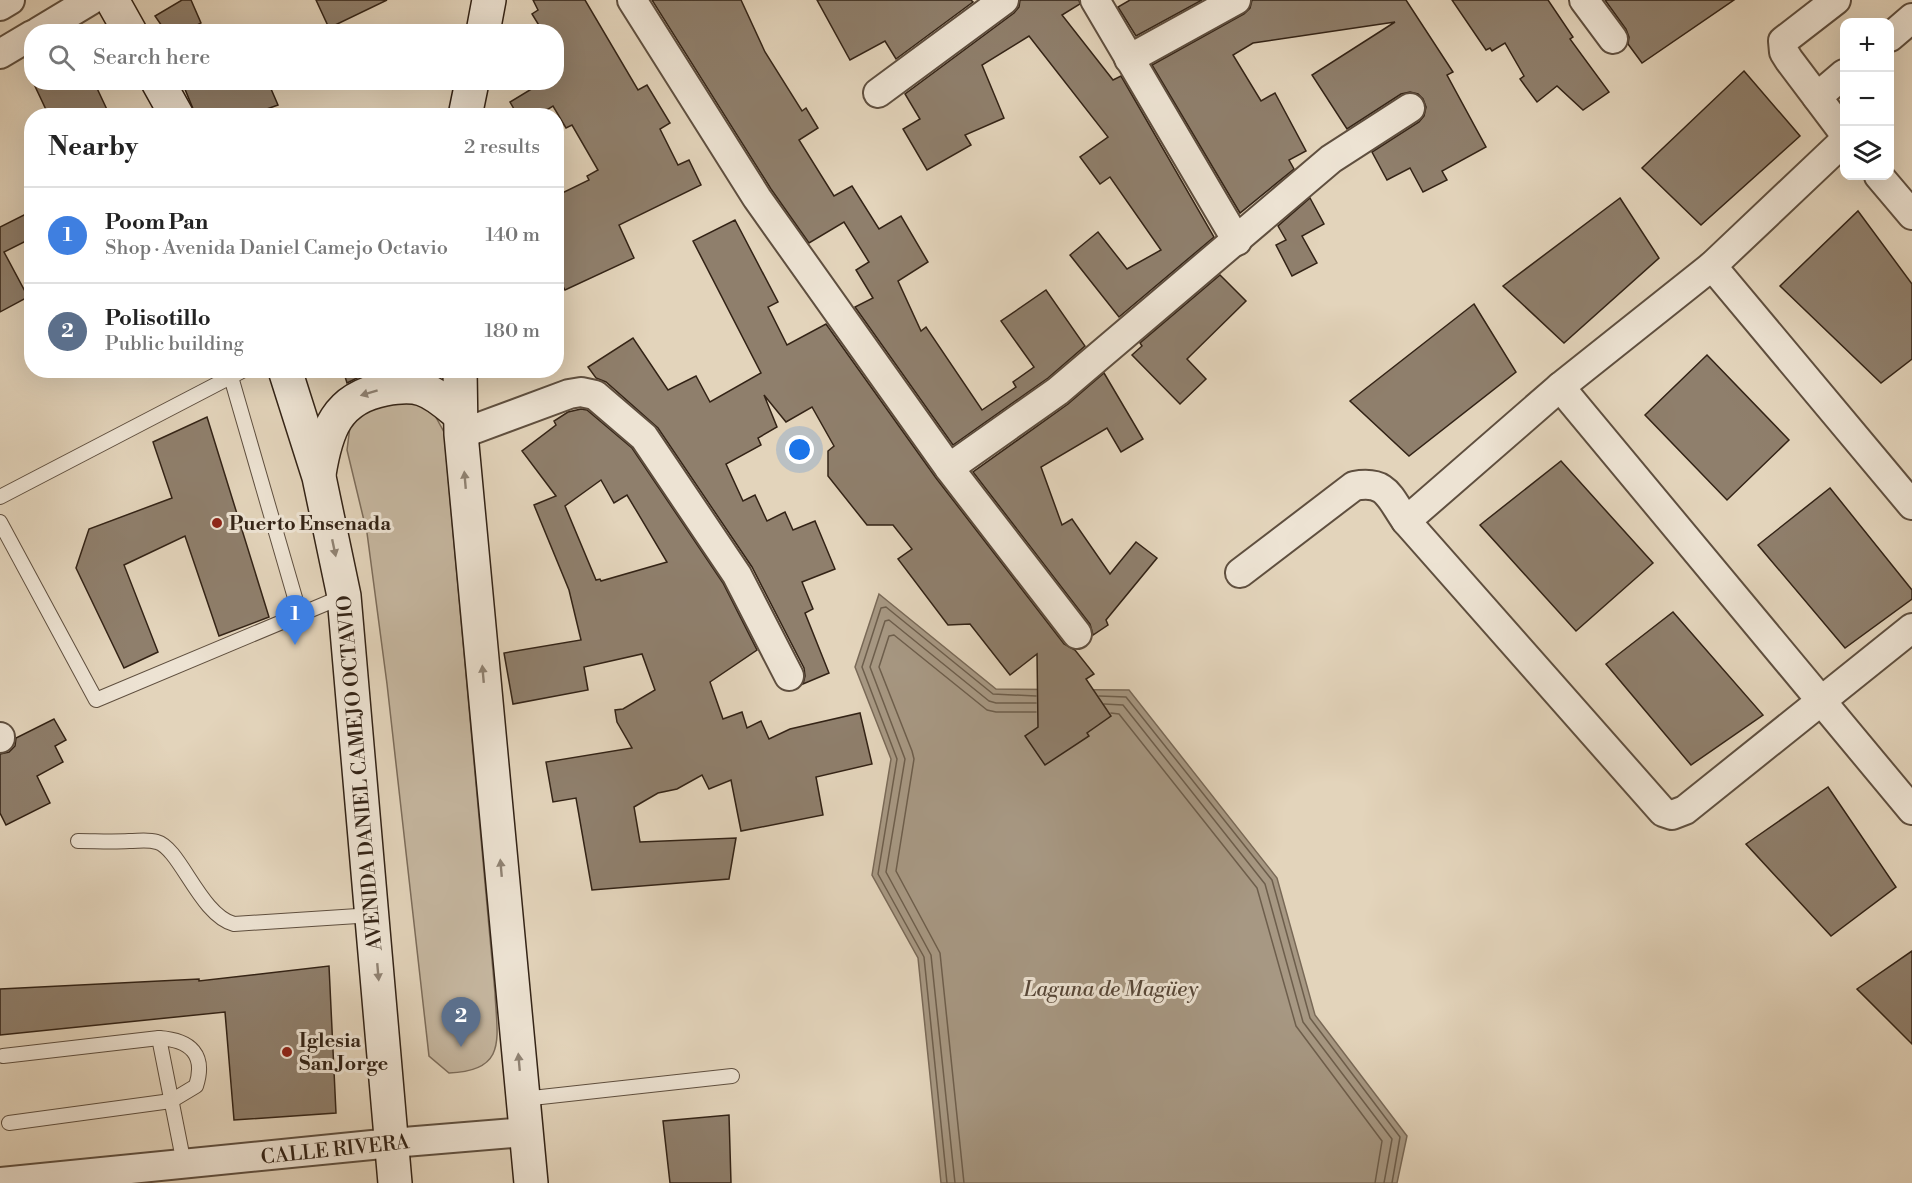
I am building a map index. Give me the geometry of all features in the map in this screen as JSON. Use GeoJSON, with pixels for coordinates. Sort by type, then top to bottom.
{"type":"FeatureCollection","features":[{"type":"Feature","properties":{"kind":"main road"},"geometry":{"type":"LineString","coordinates":[[112,0],[125,24]]}},
{"type":"Feature","properties":{"kind":"main road"},"geometry":{"type":"LineString","coordinates":[[484,24],[489,0]]}},
{"type":"Feature","properties":{"kind":"main road"},"geometry":{"type":"LineString","coordinates":[[162,90],[173,108]]}},
{"type":"Feature","properties":{"kind":"main road"},"geometry":{"type":"LineString","coordinates":[[467,108],[470,90]]}},
{"type":"Feature","properties":{"kind":"main road","name":"AVENIDA DANIEL CAMEJO OCTAVIO"},"geometry":{"type":"LineString","coordinates":[[288,378],[319,477],[344,596],[395,1183]]}},
{"type":"Feature","properties":{"kind":"main road"},"geometry":{"type":"LineString","coordinates":[[460,378],[461,425],[531,1183]]}},
{"type":"Feature","properties":{"kind":"main road"},"geometry":{"type":"LineString","coordinates":[[319,477],[329,432],[340,412],[355,398],[399,387],[421,388],[439,397],[461,425]]}},
{"type":"Feature","properties":{"kind":"street"},"geometry":{"type":"LineString","coordinates":[[0,6],[10,0]]}},
{"type":"Feature","properties":{"kind":"street"},"geometry":{"type":"LineString","coordinates":[[51,24],[91,0]]}},
{"type":"Feature","properties":{"kind":"street"},"geometry":{"type":"LineString","coordinates":[[632,0],[757,198],[949,468],[1077,634]]}},
{"type":"Feature","properties":{"kind":"street"},"geometry":{"type":"LineString","coordinates":[[878,93],[1004,0]]}},
{"type":"Feature","properties":{"kind":"street"},"geometry":{"type":"LineString","coordinates":[[1095,0],[1237,241]]}},
{"type":"Feature","properties":{"kind":"street"},"geometry":{"type":"LineString","coordinates":[[1129,60],[1236,0]]}},
{"type":"Feature","properties":{"kind":"street"},"geometry":{"type":"LineString","coordinates":[[1584,0],[1613,39]]}},
{"type":"Feature","properties":{"kind":"street"},"geometry":{"type":"LineString","coordinates":[[1836,0],[1783,41],[1784,52],[1789,60],[1840,127]]}},
{"type":"Feature","properties":{"kind":"street"},"geometry":{"type":"LineString","coordinates":[[1894,34],[1912,18]]}},
{"type":"Feature","properties":{"kind":"street"},"geometry":{"type":"LineString","coordinates":[[0,54],[24,40]]}},
{"type":"Feature","properties":{"kind":"street"},"geometry":{"type":"LineString","coordinates":[[1817,97],[1840,78]]}},
{"type":"Feature","properties":{"kind":"street"},"geometry":{"type":"LineString","coordinates":[[949,468],[1058,391],[1331,159],[1410,108]]}},
{"type":"Feature","properties":{"kind":"street"},"geometry":{"type":"LineString","coordinates":[[1406,520],[1560,387],[1712,266],[1840,146]]}},
{"type":"Feature","properties":{"kind":"street"},"geometry":{"type":"LineString","coordinates":[[1882,180],[1912,215]]}},
{"type":"Feature","properties":{"kind":"street"},"geometry":{"type":"LineString","coordinates":[[1712,266],[1912,505]]}},
{"type":"Feature","properties":{"kind":"street"},"geometry":{"type":"LineString","coordinates":[[1560,387],[1912,810]]}},
{"type":"Feature","properties":{"kind":"street"},"geometry":{"type":"LineString","coordinates":[[461,425],[569,394],[581,392],[595,395],[644,437],[737,575],[789,676]]}},
{"type":"Feature","properties":{"kind":"street"},"geometry":{"type":"LineString","coordinates":[[1240,573],[1354,486],[1369,483],[1382,488],[1406,520],[1663,812],[1672,815],[1685,810],[1912,628]]}},
{"type":"Feature","properties":{"kind":"street","name":"CALLE RIVERA"},"geometry":{"type":"LineString","coordinates":[[0,1182],[526,1132]]}},
{"type":"Feature","properties":{"kind":"lane"},"geometry":{"type":"LineString","coordinates":[[0,497],[229,378]]}},
{"type":"Feature","properties":{"kind":"lane"},"geometry":{"type":"LineString","coordinates":[[231,378],[300,615]]}},
{"type":"Feature","properties":{"kind":"lane"},"geometry":{"type":"LineString","coordinates":[[0,522],[96,700],[344,596]]}},
{"type":"Feature","properties":{"kind":"lane"},"geometry":{"type":"LineString","coordinates":[[78,841],[145,839],[160,842],[175,857],[198,893],[224,921],[234,924],[373,915]]}},
{"type":"Feature","properties":{"kind":"lane"},"geometry":{"type":"LineString","coordinates":[[159,1038],[184,1164]]}},
{"type":"Feature","properties":{"kind":"lane"},"geometry":{"type":"LineString","coordinates":[[3,1056],[159,1038],[172,1039],[186,1045],[198,1057],[200,1072],[196,1086],[171,1101],[9,1122]]}},
{"type":"Feature","properties":{"kind":"lane"},"geometry":{"type":"LineString","coordinates":[[523,1099],[732,1076]]}},
{"type":"Feature","properties":{"kind":"shaded area"},"geometry":{"type":"Polygon","coordinates":[[[415,398],[433,412],[444,432],[497,1024],[495,1049],[490,1059],[481,1066],[468,1071],[449,1073],[429,1056],[387,684],[367,533],[347,450],[351,419],[363,403],[415,398]]]}},
{"type":"Feature","properties":{"kind":"water","name":"Laguna de Magüey"},"geometry":{"type":"Polygon","coordinates":[[[879,594],[996,689],[1129,690],[1277,878],[1315,1015],[1407,1136],[1397,1183],[941,1183],[918,958],[872,875],[891,759],[855,667],[879,594]]]}},
{"type":"Feature","properties":{"kind":"building"},"geometry":{"type":"Polygon","coordinates":[[[182,0],[191,0],[201,23],[160,24],[155,16],[182,0]]]}},
{"type":"Feature","properties":{"kind":"building"},"geometry":{"type":"Polygon","coordinates":[[[316,0],[387,0],[337,24],[327,24],[316,0]]]}},
{"type":"Feature","properties":{"kind":"building"},"geometry":{"type":"Polygon","coordinates":[[[533,0],[585,0],[638,90],[647,85],[670,123],[660,129],[678,165],[689,160],[701,185],[619,225],[634,258],[565,290],[564,192],[589,180],[587,176],[598,170],[572,125],[566,128],[564,125],[564,108],[553,106],[550,108],[513,108],[510,102],[530,90],[564,90],[564,24],[538,24],[532,14],[538,10],[533,0]]]}},
{"type":"Feature","properties":{"kind":"building"},"geometry":{"type":"Polygon","coordinates":[[[652,0],[741,0],[765,52],[802,111],[806,108],[818,128],[799,140],[834,196],[852,186],[879,229],[901,216],[928,262],[898,281],[921,331],[926,327],[982,410],[1016,387],[1013,382],[1034,367],[1001,321],[1046,290],[1085,346],[1048,378],[953,445],[855,307],[873,298],[856,270],[869,262],[844,222],[809,243],[771,189],[652,0]]]}},
{"type":"Feature","properties":{"kind":"building"},"geometry":{"type":"Polygon","coordinates":[[[817,0],[971,0],[973,2],[896,59],[885,41],[850,60],[817,0]]]}},
{"type":"Feature","properties":{"kind":"building"},"geometry":{"type":"Polygon","coordinates":[[[1020,0],[1079,0],[1080,4],[1062,15],[1113,80],[1121,76],[1214,237],[1119,317],[1070,255],[1098,232],[1127,269],[1161,250],[1110,177],[1100,184],[1080,157],[1108,137],[1029,36],[982,65],[1004,118],[965,135],[971,145],[927,170],[903,129],[920,119],[905,94],[1014,13],[1019,7],[1020,0]]]}},
{"type":"Feature","properties":{"kind":"building"},"geometry":{"type":"Polygon","coordinates":[[[1130,0],[1202,0],[1136,36],[1118,7],[1130,0]]]}},
{"type":"Feature","properties":{"kind":"building"},"geometry":{"type":"Polygon","coordinates":[[[1252,0],[1406,0],[1453,72],[1447,75],[1486,147],[1442,171],[1447,180],[1423,192],[1410,168],[1387,180],[1372,152],[1419,122],[1424,116],[1426,107],[1418,94],[1410,92],[1401,94],[1347,129],[1312,75],[1395,22],[1253,43],[1233,55],[1261,101],[1275,93],[1306,151],[1289,160],[1294,169],[1240,213],[1152,65],[1244,14],[1250,8],[1252,0]]]}},
{"type":"Feature","properties":{"kind":"building"},"geometry":{"type":"Polygon","coordinates":[[[1452,0],[1548,0],[1573,37],[1570,39],[1609,92],[1583,110],[1557,86],[1537,102],[1520,79],[1524,76],[1505,43],[1492,51],[1490,48],[1486,50],[1452,0]]]}},
{"type":"Feature","properties":{"kind":"building"},"geometry":{"type":"Polygon","coordinates":[[[1605,0],[1734,0],[1642,63],[1628,44],[1629,37],[1626,29],[1605,0]]]}},
{"type":"Feature","properties":{"kind":"building"},"geometry":{"type":"Polygon","coordinates":[[[1744,71],[1800,136],[1701,225],[1642,168],[1744,71]]]}},
{"type":"Feature","properties":{"kind":"building"},"geometry":{"type":"Polygon","coordinates":[[[37,90],[98,90],[106,108],[45,108],[37,90]]]}},
{"type":"Feature","properties":{"kind":"building"},"geometry":{"type":"Polygon","coordinates":[[[185,90],[271,90],[278,105],[270,108],[193,108],[185,90]]]}},
{"type":"Feature","properties":{"kind":"building"},"geometry":{"type":"Polygon","coordinates":[[[1310,198],[1324,224],[1302,236],[1317,263],[1292,276],[1276,245],[1286,240],[1278,226],[1310,198]]]}},
{"type":"Feature","properties":{"kind":"building"},"geometry":{"type":"Polygon","coordinates":[[[1620,198],[1659,258],[1564,343],[1503,286],[1620,198]]]}},
{"type":"Feature","properties":{"kind":"building"},"geometry":{"type":"Polygon","coordinates":[[[1858,211],[1912,284],[1912,359],[1881,383],[1780,286],[1858,211]]]}},
{"type":"Feature","properties":{"kind":"building"},"geometry":{"type":"Polygon","coordinates":[[[24,215],[24,242],[4,252],[24,290],[24,299],[0,312],[0,227],[24,215]]]}},
{"type":"Feature","properties":{"kind":"building"},"geometry":{"type":"Polygon","coordinates":[[[735,220],[778,302],[768,307],[787,345],[826,324],[936,478],[1064,644],[1075,650],[1094,674],[1086,679],[1111,716],[1087,733],[1089,736],[1045,765],[1025,736],[1038,727],[1037,654],[1010,675],[970,624],[948,625],[898,559],[912,549],[893,525],[867,525],[828,476],[828,451],[834,446],[812,407],[786,422],[764,395],[777,427],[758,438],[761,445],[726,464],[743,501],[755,495],[767,521],[785,512],[793,530],[815,521],[835,569],[802,582],[813,609],[805,613],[829,673],[803,684],[804,668],[752,567],[658,428],[606,382],[596,378],[588,367],[633,338],[668,390],[696,376],[710,402],[761,373],[693,241],[735,220]]]}},
{"type":"Feature","properties":{"kind":"building"},"geometry":{"type":"Polygon","coordinates":[[[1220,275],[1246,301],[1187,359],[1206,379],[1180,404],[1132,355],[1142,346],[1140,343],[1220,275]]]}},
{"type":"Feature","properties":{"kind":"building"},"geometry":{"type":"Polygon","coordinates":[[[1474,304],[1516,372],[1409,456],[1350,401],[1474,304]]]}},
{"type":"Feature","properties":{"kind":"building"},"geometry":{"type":"Polygon","coordinates":[[[1707,355],[1789,440],[1727,500],[1645,415],[1707,355]]]}},
{"type":"Feature","properties":{"kind":"building"},"geometry":{"type":"Polygon","coordinates":[[[1104,373],[1143,439],[1121,452],[1107,428],[1041,467],[1062,525],[1072,519],[1110,574],[1136,542],[1157,558],[1106,620],[1108,625],[1093,635],[1090,624],[973,472],[1068,404],[1104,373]]]}},
{"type":"Feature","properties":{"kind":"building"},"geometry":{"type":"Polygon","coordinates":[[[345,378],[357,378],[347,383],[345,378]]]}},
{"type":"Feature","properties":{"kind":"building"},"geometry":{"type":"Polygon","coordinates":[[[587,410],[632,448],[723,583],[757,650],[710,682],[723,719],[742,712],[747,728],[761,721],[769,739],[790,729],[860,713],[872,764],[816,777],[823,815],[741,831],[731,780],[709,789],[702,775],[677,789],[658,793],[634,807],[640,842],[736,838],[729,879],[592,890],[576,798],[553,802],[546,762],[632,748],[617,722],[615,710],[623,709],[655,690],[642,654],[584,667],[588,690],[513,704],[504,653],[581,640],[569,590],[534,505],[556,496],[522,451],[556,425],[554,421],[568,412],[587,410]],[[601,480],[565,506],[596,580],[601,581],[667,562],[627,495],[614,503],[601,480]]]}},
{"type":"Feature","properties":{"kind":"building"},"geometry":{"type":"Polygon","coordinates":[[[207,417],[269,617],[219,636],[185,536],[124,565],[158,652],[124,668],[76,568],[89,529],[172,498],[153,442],[207,417]]]}},
{"type":"Feature","properties":{"kind":"building"},"geometry":{"type":"Polygon","coordinates":[[[1561,461],[1653,563],[1576,631],[1480,525],[1561,461]]]}},
{"type":"Feature","properties":{"kind":"building"},"geometry":{"type":"Polygon","coordinates":[[[1830,488],[1912,590],[1912,599],[1845,648],[1758,545],[1830,488]]]}},
{"type":"Feature","properties":{"kind":"building"},"geometry":{"type":"Polygon","coordinates":[[[1673,612],[1763,715],[1691,765],[1606,664],[1673,612]]]}},
{"type":"Feature","properties":{"kind":"building"},"geometry":{"type":"Polygon","coordinates":[[[54,719],[66,740],[55,746],[63,762],[37,776],[50,803],[6,825],[0,813],[0,754],[9,752],[15,746],[16,738],[54,719]]]}},
{"type":"Feature","properties":{"kind":"building"},"geometry":{"type":"Polygon","coordinates":[[[1828,787],[1896,887],[1831,936],[1746,844],[1828,787]]]}},
{"type":"Feature","properties":{"kind":"building"},"geometry":{"type":"Polygon","coordinates":[[[1912,951],[1912,1044],[1857,989],[1912,951]]]}},
{"type":"Feature","properties":{"kind":"building"},"geometry":{"type":"Polygon","coordinates":[[[329,966],[336,1113],[234,1120],[225,1012],[0,1035],[0,989],[199,979],[199,981],[329,966]]]}},
{"type":"Feature","properties":{"kind":"building"},"geometry":{"type":"Polygon","coordinates":[[[729,1115],[731,1183],[670,1183],[663,1121],[729,1115]]]}},
{"type":"Feature","properties":{"kind":"place","name":"Puerto Ensenada"},"geometry":{"type":"Point","coordinates":[217,523]}},
{"type":"Feature","properties":{"kind":"place","name":"Poom Pan"},"geometry":{"type":"Point","coordinates":[295,645]}},
{"type":"Feature","properties":{"kind":"place","name":"Polisotillo"},"geometry":{"type":"Point","coordinates":[461,1047]}},
{"type":"Feature","properties":{"kind":"place","name":"Iglesia San Jorge"},"geometry":{"type":"Point","coordinates":[287,1052]}}]}
